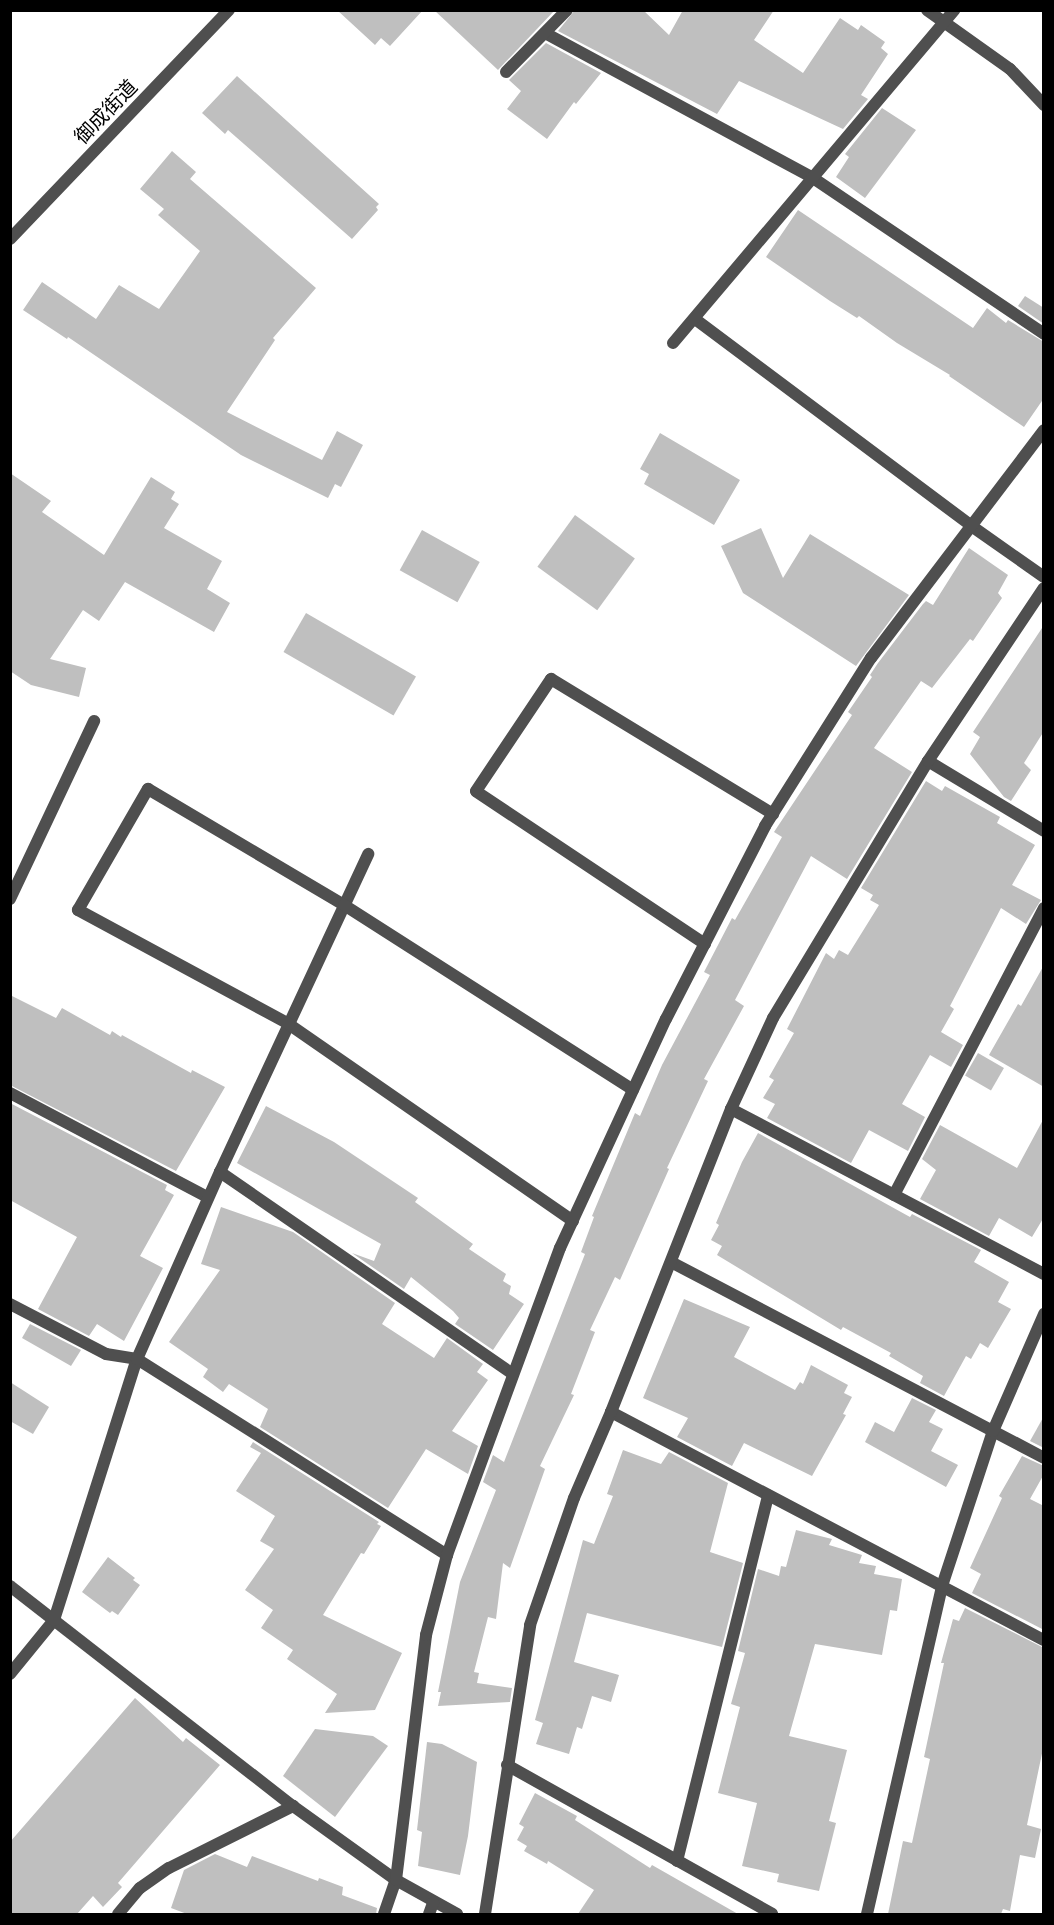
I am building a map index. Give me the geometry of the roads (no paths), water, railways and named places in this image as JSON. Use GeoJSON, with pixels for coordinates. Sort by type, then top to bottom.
{"type":"FeatureCollection","features":[{"type":"Feature","properties":{"kind":"street","name":"御成街道"},"geometry":{"type":"LineString","coordinates":[[10,240],[229,10]]}},
{"type":"Feature","properties":{"kind":"street"},"geometry":{"type":"LineString","coordinates":[[507,72],[567,10]]}},
{"type":"Feature","properties":{"kind":"street"},"geometry":{"type":"LineString","coordinates":[[927,10],[1010,69],[1044,105]]}},
{"type":"Feature","properties":{"kind":"street"},"geometry":{"type":"LineString","coordinates":[[674,343],[954,10]]}},
{"type":"Feature","properties":{"kind":"street"},"geometry":{"type":"LineString","coordinates":[[544,33],[813,178],[1044,334]]}},
{"type":"Feature","properties":{"kind":"street"},"geometry":{"type":"LineString","coordinates":[[695,319],[970,525],[1044,577]]}},
{"type":"Feature","properties":{"kind":"street"},"geometry":{"type":"LineString","coordinates":[[384,1914],[396,1880],[426,1635],[447,1554],[513,1374],[573,1221],[633,1090],[705,944],[773,814],[871,658],[1044,430]]}},
{"type":"Feature","properties":{"kind":"street"},"geometry":{"type":"LineString","coordinates":[[485,1914],[530,1625],[574,1498],[611,1412],[731,1108],[773,1018],[928,761],[1044,588]]}},
{"type":"Feature","properties":{"kind":"street"},"geometry":{"type":"LineString","coordinates":[[705,944],[476,791],[550,680],[773,814]]}},
{"type":"Feature","properties":{"kind":"street"},"geometry":{"type":"LineString","coordinates":[[10,899],[94,721]]}},
{"type":"Feature","properties":{"kind":"street"},"geometry":{"type":"LineString","coordinates":[[928,761],[1044,831]]}},
{"type":"Feature","properties":{"kind":"street"},"geometry":{"type":"LineString","coordinates":[[573,1221],[289,1024],[78,910],[148,789],[344,905],[633,1090]]}},
{"type":"Feature","properties":{"kind":"street"},"geometry":{"type":"LineString","coordinates":[[10,1674],[54,1620],[137,1359],[207,1197],[368,854]]}},
{"type":"Feature","properties":{"kind":"street"},"geometry":{"type":"LineString","coordinates":[[894,1194],[1044,908]]}},
{"type":"Feature","properties":{"kind":"street"},"geometry":{"type":"LineString","coordinates":[[10,1093],[207,1197]]}},
{"type":"Feature","properties":{"kind":"street"},"geometry":{"type":"LineString","coordinates":[[731,1108],[1044,1274]]}},
{"type":"Feature","properties":{"kind":"street"},"geometry":{"type":"LineString","coordinates":[[220,1172],[513,1374]]}},
{"type":"Feature","properties":{"kind":"street"},"geometry":{"type":"LineString","coordinates":[[671,1262],[1044,1458]]}},
{"type":"Feature","properties":{"kind":"street"},"geometry":{"type":"LineString","coordinates":[[10,1304],[106,1354],[137,1359],[447,1554]]}},
{"type":"Feature","properties":{"kind":"street"},"geometry":{"type":"LineString","coordinates":[[867,1914],[942,1586],[993,1431],[1044,1314]]}},
{"type":"Feature","properties":{"kind":"street"},"geometry":{"type":"LineString","coordinates":[[611,1412],[1044,1640]]}},
{"type":"Feature","properties":{"kind":"street"},"geometry":{"type":"LineString","coordinates":[[677,1861],[768,1495]]}},
{"type":"Feature","properties":{"kind":"street"},"geometry":{"type":"LineString","coordinates":[[10,1586],[293,1806],[396,1880],[431,1909],[457,1914]]}},
{"type":"Feature","properties":{"kind":"street"},"geometry":{"type":"LineString","coordinates":[[507,1765],[772,1914]]}},
{"type":"Feature","properties":{"kind":"street"},"geometry":{"type":"LineString","coordinates":[[118,1914],[140,1888],[170,1868],[293,1806]]}}]}
